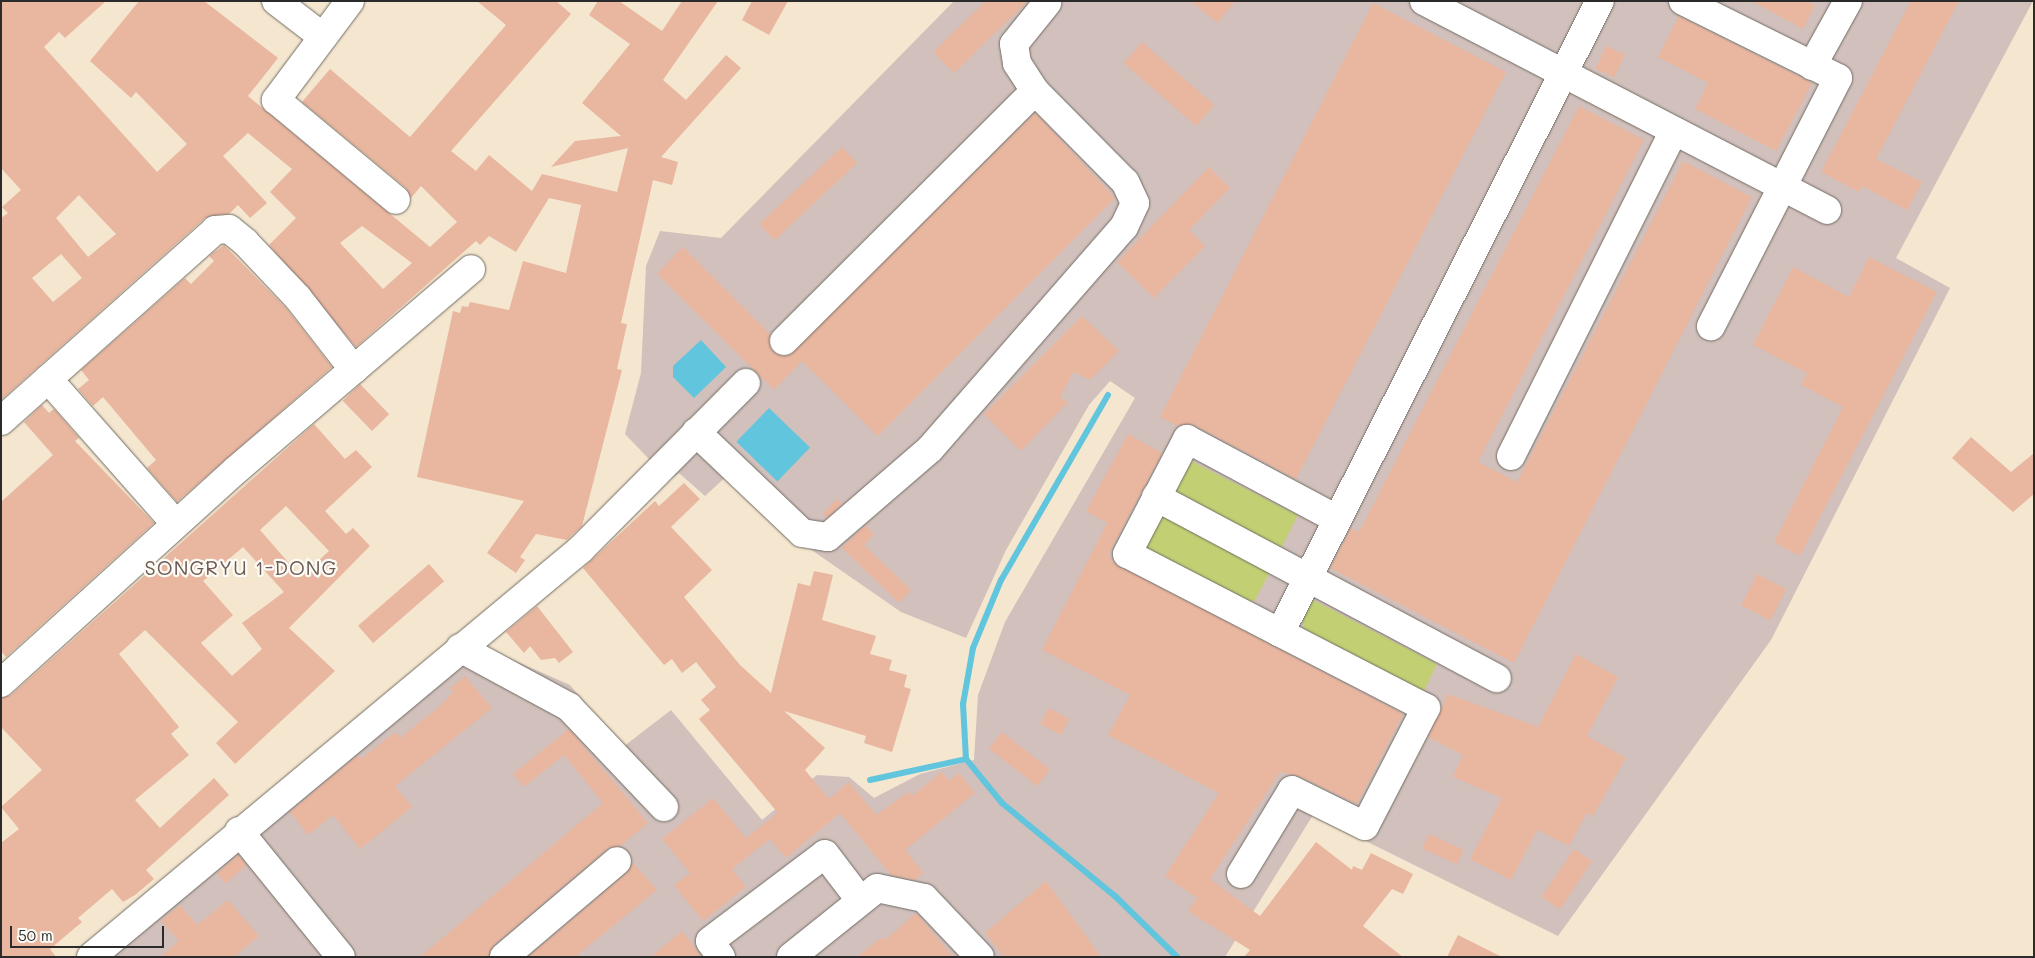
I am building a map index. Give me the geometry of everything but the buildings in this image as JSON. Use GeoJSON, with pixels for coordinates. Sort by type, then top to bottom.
{"type":"FeatureCollection","features":[{"type":"Feature","properties":{"kind":"street"},"geometry":{"type":"LineString","coordinates":[[276,1],[323,37]]}},
{"type":"Feature","properties":{"kind":"street"},"geometry":{"type":"LineString","coordinates":[[350,1],[276,100],[396,200]]}},
{"type":"Feature","properties":{"kind":"street"},"geometry":{"type":"LineString","coordinates":[[1424,1],[1673,133],[1827,210]]}},
{"type":"Feature","properties":{"kind":"street"},"geometry":{"type":"LineString","coordinates":[[1280,633],[1600,1]]}},
{"type":"Feature","properties":{"kind":"street"},"geometry":{"type":"LineString","coordinates":[[1683,1],[1838,78],[1711,326]]}},
{"type":"Feature","properties":{"kind":"street"},"geometry":{"type":"LineString","coordinates":[[1812,66],[1848,1]]}},
{"type":"Feature","properties":{"kind":"street"},"geometry":{"type":"LineString","coordinates":[[696,432],[802,533],[814,537],[828,537],[930,448],[1124,227],[1135,203],[1125,182],[1035,91],[1017,63],[1014,44],[1047,3]]}},
{"type":"Feature","properties":{"kind":"street"},"geometry":{"type":"LineString","coordinates":[[784,341],[1035,91]]}},
{"type":"Feature","properties":{"kind":"street"},"geometry":{"type":"LineString","coordinates":[[1511,456],[1673,133]]}},
{"type":"Feature","properties":{"kind":"street"},"geometry":{"type":"LineString","coordinates":[[1,421],[215,230],[229,229],[298,298],[354,370]]}},
{"type":"Feature","properties":{"kind":"street"},"geometry":{"type":"LineString","coordinates":[[1,682],[176,524],[471,269]]}},
{"type":"Feature","properties":{"kind":"street"},"geometry":{"type":"LineString","coordinates":[[48,379],[176,524]]}},
{"type":"Feature","properties":{"kind":"street"},"geometry":{"type":"LineString","coordinates":[[91,957],[244,838],[467,652],[580,549],[746,383]]}},
{"type":"Feature","properties":{"kind":"street"},"geometry":{"type":"LineString","coordinates":[[1240,874],[1292,790],[1365,826],[1426,708],[1127,554],[1187,439],[1337,519]]}},
{"type":"Feature","properties":{"kind":"street"},"geometry":{"type":"LineString","coordinates":[[1156,498],[1496,678]]}},
{"type":"Feature","properties":{"kind":"street"},"geometry":{"type":"LineString","coordinates":[[467,652],[569,707],[664,806]]}},
{"type":"Feature","properties":{"kind":"street"},"geometry":{"type":"LineString","coordinates":[[244,838],[341,957]]}},
{"type":"Feature","properties":{"kind":"street"},"geometry":{"type":"LineString","coordinates":[[722,957],[710,941],[824,854],[860,900]]}},
{"type":"Feature","properties":{"kind":"street"},"geometry":{"type":"LineString","coordinates":[[504,957],[617,861]]}},
{"type":"Feature","properties":{"kind":"street"},"geometry":{"type":"LineString","coordinates":[[791,957],[877,888],[924,898],[980,957]]}},
{"type":"Feature","properties":{"kind":"shaded area"},"geometry":{"type":"Polygon","coordinates":[[[954,1],[2033,1],[1896,258],[1950,288],[1771,640],[1558,936],[1313,815],[1225,957],[108,957],[479,645],[570,685],[623,747],[671,710],[762,820],[817,775],[849,777],[874,798],[920,774],[974,760],[978,695],[1005,622],[1135,398],[1110,381],[1089,405],[1006,550],[966,638],[901,612],[803,544],[729,474],[705,496],[679,473],[669,480],[625,434],[641,373],[646,266],[660,231],[721,238],[954,1]]]}},
{"type":"Feature","properties":{"kind":"green space"},"geometry":{"type":"Polygon","coordinates":[[[1189,460],[1298,515],[1278,554],[1169,498],[1189,460]]]}},
{"type":"Feature","properties":{"kind":"green space"},"geometry":{"type":"Polygon","coordinates":[[[1163,509],[1271,570],[1255,600],[1248,603],[1143,549],[1163,509]]]}},
{"type":"Feature","properties":{"kind":"green space"},"geometry":{"type":"Polygon","coordinates":[[[1311,599],[1437,664],[1422,695],[1303,634],[1304,613],[1311,599]]]}},
{"type":"Feature","properties":{"kind":"water"},"geometry":{"type":"Polygon","coordinates":[[[701,340],[726,367],[694,398],[673,377],[673,366],[701,340]]]}},
{"type":"Feature","properties":{"kind":"water"},"geometry":{"type":"Polygon","coordinates":[[[769,408],[810,448],[777,481],[736,442],[769,408]]]}},
{"type":"Feature","properties":{"kind":"waterway"},"geometry":{"type":"LineString","coordinates":[[1108,395],[1001,580],[973,648],[963,704],[966,759],[1002,803],[1115,896],[1177,957]]}},
{"type":"Feature","properties":{"kind":"waterway"},"geometry":{"type":"LineString","coordinates":[[870,780],[966,759]]}},
{"type":"Feature","properties":{"kind":"district","name":"SONGRYU 1-DONG"},"geometry":{"type":"Point","coordinates":[241,567]}}]}
